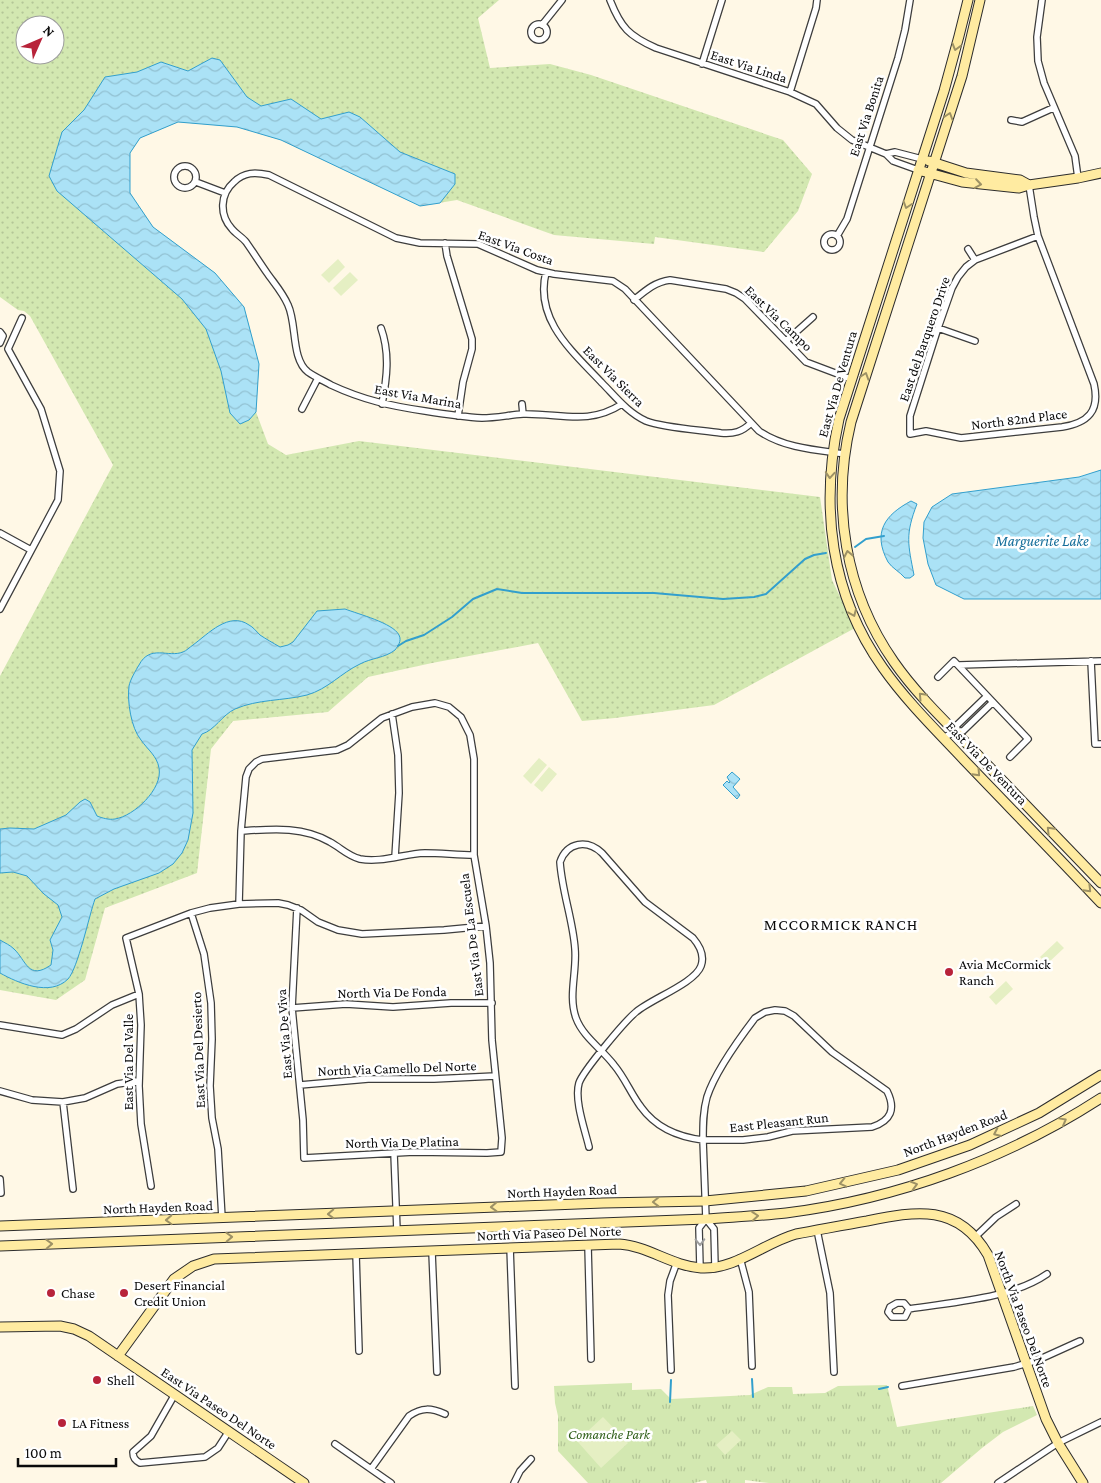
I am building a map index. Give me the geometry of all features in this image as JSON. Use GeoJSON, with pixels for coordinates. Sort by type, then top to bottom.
{"type":"FeatureCollection","features":[{"type":"Feature","properties":{"kind":"main road","name":"East Via De Ventura"},"geometry":{"type":"LineString","coordinates":[[968,0],[951,66],[839,419],[832,452],[829,498],[832,538],[839,574],[850,607],[881,666],[902,693],[1101,903]]}},
{"type":"Feature","properties":{"kind":"main road","name":"East Via De Ventura"},"geometry":{"type":"LineString","coordinates":[[980,0],[968,52],[854,412],[844,454],[841,495],[844,530],[851,571],[865,609],[878,636],[898,667],[922,696],[1101,884]]}},
{"type":"Feature","properties":{"kind":"main road"},"geometry":{"type":"LineString","coordinates":[[922,159],[966,173],[1020,180],[1030,185]]}},
{"type":"Feature","properties":{"kind":"main road"},"geometry":{"type":"LineString","coordinates":[[918,170],[962,182],[1019,188],[1101,173]]}},
{"type":"Feature","properties":{"kind":"main road","name":"North Hayden Road"},"geometry":{"type":"LineString","coordinates":[[0,1226],[705,1201],[806,1191],[898,1170],[983,1140],[1039,1112],[1101,1075]]}},
{"type":"Feature","properties":{"kind":"main road"},"geometry":{"type":"LineString","coordinates":[[0,1246],[706,1219],[786,1213],[859,1200],[924,1182],[1008,1149],[1101,1098]]}},
{"type":"Feature","properties":{"kind":"main road","name":"North Via Paseo Del Norte"},"geometry":{"type":"LineString","coordinates":[[118,1356],[170,1283],[186,1269],[214,1259],[432,1252],[510,1247],[629,1245],[700,1268],[715,1267],[784,1238],[817,1230],[898,1215],[928,1213],[943,1216],[957,1223],[975,1237],[988,1255],[1003,1293],[1039,1403],[1058,1443],[1083,1483]]}},
{"type":"Feature","properties":{"kind":"main road","name":"East Via Paseo Del Norte"},"geometry":{"type":"LineString","coordinates":[[0,1328],[60,1326],[74,1329],[89,1336],[304,1483]]}},
{"type":"Feature","properties":{"kind":"street"},"geometry":{"type":"LineString","coordinates":[[542,25],[562,0]]}},
{"type":"Feature","properties":{"kind":"street","name":"East Via Linda"},"geometry":{"type":"LineString","coordinates":[[610,0],[620,22],[639,40],[702,64],[790,92],[816,104],[844,135],[868,148],[886,154],[893,160],[918,170]]}},
{"type":"Feature","properties":{"kind":"street"},"geometry":{"type":"LineString","coordinates":[[702,64],[722,0]]}},
{"type":"Feature","properties":{"kind":"street"},"geometry":{"type":"LineString","coordinates":[[790,92],[817,0]]}},
{"type":"Feature","properties":{"kind":"street","name":"East Via Bonita"},"geometry":{"type":"LineString","coordinates":[[837,236],[847,219],[898,58],[910,0]]}},
{"type":"Feature","properties":{"kind":"street"},"geometry":{"type":"LineString","coordinates":[[1042,0],[1036,37],[1038,61],[1053,108],[1074,156],[1078,178]]}},
{"type":"Feature","properties":{"kind":"street"},"geometry":{"type":"LineString","coordinates":[[1011,120],[1022,122],[1053,108]]}},
{"type":"Feature","properties":{"kind":"street","name":"East Via Linda"},"geometry":{"type":"LineString","coordinates":[[886,154],[895,152],[922,159]]}},
{"type":"Feature","properties":{"kind":"street"},"geometry":{"type":"LineString","coordinates":[[188,166],[196,174],[196,182],[191,187],[181,188],[174,180],[175,172],[180,167],[188,166]]}},
{"type":"Feature","properties":{"kind":"street","name":"East Via Costa"},"geometry":{"type":"LineString","coordinates":[[225,193],[230,185],[242,175],[259,172],[269,175],[396,238],[420,243],[478,244],[497,251],[512,260],[546,272],[613,281],[625,289],[751,423],[771,439],[784,444],[844,454]]}},
{"type":"Feature","properties":{"kind":"street"},"geometry":{"type":"LineString","coordinates":[[196,182],[225,193]]}},
{"type":"Feature","properties":{"kind":"street"},"geometry":{"type":"LineString","coordinates":[[1030,185],[1038,236]]}},
{"type":"Feature","properties":{"kind":"street","name":"East Via Marina"},"geometry":{"type":"LineString","coordinates":[[225,193],[223,205],[226,220],[246,243],[283,296],[292,315],[300,361],[308,372],[318,378],[354,395],[382,404],[458,416],[496,418],[524,414],[586,417],[609,412],[622,404]]}},
{"type":"Feature","properties":{"kind":"street","name":"East del Barquero Drive"},"geometry":{"type":"LineString","coordinates":[[910,434],[910,416],[938,328],[955,283],[966,267],[975,260],[1038,236]]}},
{"type":"Feature","properties":{"kind":"street","name":"North 82nd Place"},"geometry":{"type":"LineString","coordinates":[[910,434],[926,431],[961,438],[971,438],[1062,427],[1077,424],[1086,419],[1094,408],[1096,396],[1094,384],[1038,236]]}},
{"type":"Feature","properties":{"kind":"street"},"geometry":{"type":"LineString","coordinates":[[445,243],[446,256],[472,339],[472,348],[463,382],[458,416]]}},
{"type":"Feature","properties":{"kind":"street"},"geometry":{"type":"LineString","coordinates":[[968,250],[975,260]]}},
{"type":"Feature","properties":{"kind":"street","name":"East Via Sierra"},"geometry":{"type":"LineString","coordinates":[[546,272],[543,292],[545,304],[559,337],[622,404],[639,418],[648,422],[732,434],[746,428],[751,423]]}},
{"type":"Feature","properties":{"kind":"street","name":"East Via Campo"},"geometry":{"type":"LineString","coordinates":[[634,300],[648,288],[670,280],[726,289],[745,299],[806,362],[851,379]]}},
{"type":"Feature","properties":{"kind":"street"},"geometry":{"type":"LineString","coordinates":[[786,341],[813,317]]}},
{"type":"Feature","properties":{"kind":"street"},"geometry":{"type":"LineString","coordinates":[[0,609],[58,500],[60,471],[41,409],[8,349],[22,318]]}},
{"type":"Feature","properties":{"kind":"street"},"geometry":{"type":"LineString","coordinates":[[381,328],[385,339],[387,362],[382,404]]}},
{"type":"Feature","properties":{"kind":"street","name":"East del Barquero Drive"},"geometry":{"type":"LineString","coordinates":[[938,328],[975,341]]}},
{"type":"Feature","properties":{"kind":"street"},"geometry":{"type":"LineString","coordinates":[[0,343],[1,334]]}},
{"type":"Feature","properties":{"kind":"street"},"geometry":{"type":"LineString","coordinates":[[302,409],[318,378]]}},
{"type":"Feature","properties":{"kind":"street"},"geometry":{"type":"LineString","coordinates":[[522,404],[524,414]]}},
{"type":"Feature","properties":{"kind":"street"},"geometry":{"type":"LineString","coordinates":[[0,533],[31,550]]}},
{"type":"Feature","properties":{"kind":"street"},"geometry":{"type":"LineString","coordinates":[[938,678],[954,661],[1028,739],[1010,757]]}},
{"type":"Feature","properties":{"kind":"street"},"geometry":{"type":"LineString","coordinates":[[959,666],[1101,661]]}},
{"type":"Feature","properties":{"kind":"street"},"geometry":{"type":"LineString","coordinates":[[1092,662],[1095,744],[1101,744]]}},
{"type":"Feature","properties":{"kind":"street"},"geometry":{"type":"LineString","coordinates":[[956,732],[957,726],[987,696]]}},
{"type":"Feature","properties":{"kind":"street"},"geometry":{"type":"LineString","coordinates":[[944,738],[963,731],[993,702]]}},
{"type":"Feature","properties":{"kind":"street","name":"East Via De La Escuela"},"geometry":{"type":"LineString","coordinates":[[392,714],[412,707],[434,703],[449,707],[461,718],[470,735],[474,760],[474,855],[490,963],[492,1040],[502,1138],[501,1152]]}},
{"type":"Feature","properties":{"kind":"street"},"geometry":{"type":"LineString","coordinates":[[239,904],[241,831],[246,777],[249,769],[256,762],[268,758],[326,753],[337,750],[348,745],[382,718],[392,714],[398,755],[399,793],[394,857]]}},
{"type":"Feature","properties":{"kind":"street"},"geometry":{"type":"LineString","coordinates":[[241,831],[274,828],[314,835],[331,842],[345,853],[358,859],[372,861],[424,853],[474,855]]}},
{"type":"Feature","properties":{"kind":"street","name":"East Pleasant Run"},"geometry":{"type":"LineString","coordinates":[[589,1147],[579,1104],[579,1084],[582,1076],[602,1051],[636,1012],[694,976],[701,966],[702,956],[699,945],[693,938],[645,902],[596,848],[586,843],[577,844],[565,852],[560,862],[575,950],[573,1004],[580,1026],[602,1051],[620,1073],[640,1107],[657,1124],[678,1136],[703,1140],[743,1140],[768,1137],[792,1131],[872,1127],[881,1124],[888,1118],[891,1111],[891,1100],[887,1091],[832,1052],[794,1016],[785,1011],[770,1011],[755,1018],[715,1078],[707,1097],[703,1117],[703,1140],[706,1219],[714,1229],[715,1267]]}},
{"type":"Feature","properties":{"kind":"street"},"geometry":{"type":"LineString","coordinates":[[191,913],[239,904],[278,903],[297,908],[318,922],[338,930],[362,934],[486,926]]}},
{"type":"Feature","properties":{"kind":"street","name":"East Via De Viva"},"geometry":{"type":"LineString","coordinates":[[297,908],[292,1008],[300,1085],[304,1158]]}},
{"type":"Feature","properties":{"kind":"street","name":"East Via Del Valle"},"geometry":{"type":"LineString","coordinates":[[151,1186],[141,1124],[138,1081],[141,1025],[139,994],[126,938],[191,913]]}},
{"type":"Feature","properties":{"kind":"street","name":"East Via Del Desierto"},"geometry":{"type":"LineString","coordinates":[[191,913],[204,954],[211,1003],[210,1086],[212,1118],[218,1149],[222,1218]]}},
{"type":"Feature","properties":{"kind":"street"},"geometry":{"type":"LineString","coordinates":[[0,1025],[62,1035],[76,1029],[112,1005],[139,994]]}},
{"type":"Feature","properties":{"kind":"street","name":"North Via De Fonda"},"geometry":{"type":"LineString","coordinates":[[292,1008],[346,1004],[393,1007],[451,1003],[492,1003]]}},
{"type":"Feature","properties":{"kind":"street","name":"North Via Camello Del Norte"},"geometry":{"type":"LineString","coordinates":[[300,1085],[368,1079],[434,1079],[495,1076]]}},
{"type":"Feature","properties":{"kind":"street"},"geometry":{"type":"LineString","coordinates":[[0,1091],[32,1100],[63,1102],[85,1098],[117,1084],[138,1081]]}},
{"type":"Feature","properties":{"kind":"street"},"geometry":{"type":"LineString","coordinates":[[63,1102],[73,1189]]}},
{"type":"Feature","properties":{"kind":"street","name":"North Via De Platina"},"geometry":{"type":"LineString","coordinates":[[304,1158],[394,1153],[501,1152]]}},
{"type":"Feature","properties":{"kind":"street"},"geometry":{"type":"LineString","coordinates":[[394,1153],[397,1231]]}},
{"type":"Feature","properties":{"kind":"street"},"geometry":{"type":"LineString","coordinates":[[0,1179],[1,1193]]}},
{"type":"Feature","properties":{"kind":"street"},"geometry":{"type":"LineString","coordinates":[[975,1237],[996,1217],[1016,1204]]}},
{"type":"Feature","properties":{"kind":"street","name":"East Pleasant Run"},"geometry":{"type":"LineString","coordinates":[[700,1268],[700,1228],[706,1219]]}},
{"type":"Feature","properties":{"kind":"street"},"geometry":{"type":"LineString","coordinates":[[817,1230],[830,1293],[834,1372]]}},
{"type":"Feature","properties":{"kind":"street"},"geometry":{"type":"LineString","coordinates":[[588,1246],[591,1359]]}},
{"type":"Feature","properties":{"kind":"street"},"geometry":{"type":"LineString","coordinates":[[510,1247],[515,1386]]}},
{"type":"Feature","properties":{"kind":"street"},"geometry":{"type":"LineString","coordinates":[[432,1252],[437,1372]]}},
{"type":"Feature","properties":{"kind":"street"},"geometry":{"type":"LineString","coordinates":[[356,1254],[359,1350]]}},
{"type":"Feature","properties":{"kind":"street"},"geometry":{"type":"LineString","coordinates":[[740,1258],[749,1292],[752,1366]]}},
{"type":"Feature","properties":{"kind":"street"},"geometry":{"type":"LineString","coordinates":[[671,1370],[668,1294],[670,1281],[677,1262]]}},
{"type":"Feature","properties":{"kind":"street"},"geometry":{"type":"LineString","coordinates":[[909,1309],[1003,1293],[1035,1282],[1047,1274]]}},
{"type":"Feature","properties":{"kind":"street"},"geometry":{"type":"LineString","coordinates":[[902,1386],[998,1371],[1026,1364],[1080,1342]]}},
{"type":"Feature","properties":{"kind":"street"},"geometry":{"type":"LineString","coordinates":[[175,1394],[151,1436],[133,1452],[133,1457],[136,1461],[140,1463],[205,1458],[218,1448],[228,1431]]}},
{"type":"Feature","properties":{"kind":"street"},"geometry":{"type":"LineString","coordinates":[[371,1469],[409,1416],[417,1411],[426,1409],[434,1409],[445,1414]]}},
{"type":"Feature","properties":{"kind":"street"},"geometry":{"type":"LineString","coordinates":[[998,1483],[1058,1443],[1101,1422]]}},
{"type":"Feature","properties":{"kind":"street"},"geometry":{"type":"LineString","coordinates":[[335,1444],[391,1483]]}},
{"type":"Feature","properties":{"kind":"street"},"geometry":{"type":"LineString","coordinates":[[514,1483],[520,1471],[531,1459]]}},
{"type":"Feature","properties":{"kind":"green space"},"geometry":{"type":"Polygon","coordinates":[[[0,0],[499,0],[478,18],[490,68],[550,64],[591,75],[783,140],[812,174],[798,211],[764,252],[655,237],[654,244],[554,235],[457,200],[420,206],[281,140],[237,127],[178,122],[140,138],[130,153],[130,193],[153,227],[215,273],[244,307],[259,364],[256,412],[268,444],[286,455],[359,441],[820,497],[832,580],[855,628],[714,705],[582,721],[538,643],[368,677],[328,712],[233,721],[211,749],[197,873],[105,908],[85,980],[56,1000],[0,990],[0,676],[113,465],[30,316],[24,311],[18,310],[0,297],[0,0]]]}},
{"type":"Feature","properties":{"kind":"green space"},"geometry":{"type":"Polygon","coordinates":[[[338,259],[345,267],[329,283],[321,275],[338,259]]]}},
{"type":"Feature","properties":{"kind":"green space"},"geometry":{"type":"Polygon","coordinates":[[[350,272],[358,280],[341,296],[333,288],[350,272]]]}},
{"type":"Feature","properties":{"kind":"green space"},"geometry":{"type":"Polygon","coordinates":[[[539,758],[547,765],[531,784],[523,776],[539,758]]]}},
{"type":"Feature","properties":{"kind":"green space"},"geometry":{"type":"Polygon","coordinates":[[[549,767],[557,774],[542,792],[534,785],[549,767]]]}},
{"type":"Feature","properties":{"kind":"green space"},"geometry":{"type":"Polygon","coordinates":[[[1057,941],[1064,948],[1047,964],[1040,957],[1057,941]]]}},
{"type":"Feature","properties":{"kind":"green space"},"geometry":{"type":"Polygon","coordinates":[[[1006,981],[1013,989],[996,1005],[989,997],[1006,981]]]}},
{"type":"Feature","properties":{"kind":"green space","name":"Comanche Park"},"geometry":{"type":"Polygon","coordinates":[[[632,1383],[632,1390],[661,1389],[671,1399],[750,1395],[768,1387],[792,1387],[793,1394],[825,1393],[838,1386],[887,1385],[897,1427],[1033,1406],[1037,1415],[1003,1432],[941,1483],[769,1483],[745,1480],[745,1483],[707,1483],[706,1480],[694,1483],[588,1483],[558,1451],[558,1416],[554,1386],[632,1383]]]}},
{"type":"Feature","properties":{"kind":"green space"},"geometry":{"type":"Polygon","coordinates":[[[603,1417],[628,1443],[601,1468],[577,1441],[603,1417]]]}},
{"type":"Feature","properties":{"kind":"green space"},"geometry":{"type":"Polygon","coordinates":[[[732,1431],[741,1440],[725,1455],[716,1445],[732,1431]]]}},
{"type":"Feature","properties":{"kind":"water"},"geometry":{"type":"Polygon","coordinates":[[[212,58],[220,60],[247,97],[261,106],[291,99],[321,119],[349,112],[360,117],[400,152],[455,174],[455,184],[440,203],[420,206],[281,140],[237,127],[178,122],[140,138],[130,153],[130,193],[153,227],[215,273],[244,307],[259,364],[256,412],[249,420],[240,424],[230,413],[221,371],[206,329],[182,299],[57,191],[49,176],[62,132],[84,110],[105,77],[137,72],[161,62],[188,71],[212,58]]]}},
{"type":"Feature","properties":{"kind":"water","name":"Marguerite Lake"},"geometry":{"type":"Polygon","coordinates":[[[1101,470],[1101,599],[964,599],[936,585],[928,564],[923,538],[924,522],[932,507],[952,494],[1079,477],[1101,470]]]}},
{"type":"Feature","properties":{"kind":"water"},"geometry":{"type":"Polygon","coordinates":[[[911,501],[917,504],[909,532],[910,555],[914,575],[910,578],[905,578],[888,562],[883,551],[881,533],[894,512],[911,501]]]}},
{"type":"Feature","properties":{"kind":"water"},"geometry":{"type":"Polygon","coordinates":[[[345,609],[383,623],[395,631],[400,639],[395,650],[387,655],[360,664],[328,685],[307,695],[253,703],[235,709],[202,734],[192,750],[193,813],[188,840],[182,853],[173,864],[159,873],[114,889],[95,899],[76,964],[68,979],[61,984],[43,988],[16,981],[0,973],[0,940],[14,949],[32,970],[37,971],[51,965],[53,950],[50,940],[62,917],[58,905],[44,894],[27,876],[13,872],[0,873],[0,829],[34,829],[66,815],[85,799],[90,802],[97,816],[115,819],[130,813],[152,793],[159,776],[158,764],[138,735],[132,722],[129,707],[130,684],[143,659],[154,653],[183,652],[212,630],[226,622],[234,621],[241,621],[249,625],[260,635],[280,647],[293,642],[317,611],[345,609]]]}},
{"type":"Feature","properties":{"kind":"water"},"geometry":{"type":"Polygon","coordinates":[[[732,772],[740,779],[733,787],[740,795],[737,799],[723,785],[727,781],[730,782],[727,777],[732,772]]]}},
{"type":"Feature","properties":{"kind":"waterway"},"geometry":{"type":"LineString","coordinates":[[855,547],[866,539],[884,536]]}},
{"type":"Feature","properties":{"kind":"waterway"},"geometry":{"type":"LineString","coordinates":[[398,646],[424,635],[452,617],[473,599],[497,589],[522,593],[654,593],[723,599],[754,597],[766,594],[805,559],[826,553]]}},
{"type":"Feature","properties":{"kind":"waterway"},"geometry":{"type":"LineString","coordinates":[[752,1379],[753,1397]]}},
{"type":"Feature","properties":{"kind":"waterway"},"geometry":{"type":"LineString","coordinates":[[670,1402],[671,1380]]}},
{"type":"Feature","properties":{"kind":"waterway"},"geometry":{"type":"LineString","coordinates":[[879,1389],[888,1387]]}},
{"type":"Feature","properties":{"kind":"place","name":"Avia McCormick Ranch"},"geometry":{"type":"Point","coordinates":[949,972]}},
{"type":"Feature","properties":{"kind":"place","name":"Chase"},"geometry":{"type":"Point","coordinates":[51,1293]}},
{"type":"Feature","properties":{"kind":"place","name":"Desert Financial Credit Union"},"geometry":{"type":"Point","coordinates":[124,1293]}},
{"type":"Feature","properties":{"kind":"place","name":"Shell"},"geometry":{"type":"Point","coordinates":[97,1380]}},
{"type":"Feature","properties":{"kind":"place","name":"LA Fitness"},"geometry":{"type":"Point","coordinates":[62,1423]}},
{"type":"Feature","properties":{"kind":"district","name":"MCCORMICK RANCH"},"geometry":{"type":"Point","coordinates":[841,924]}}]}
